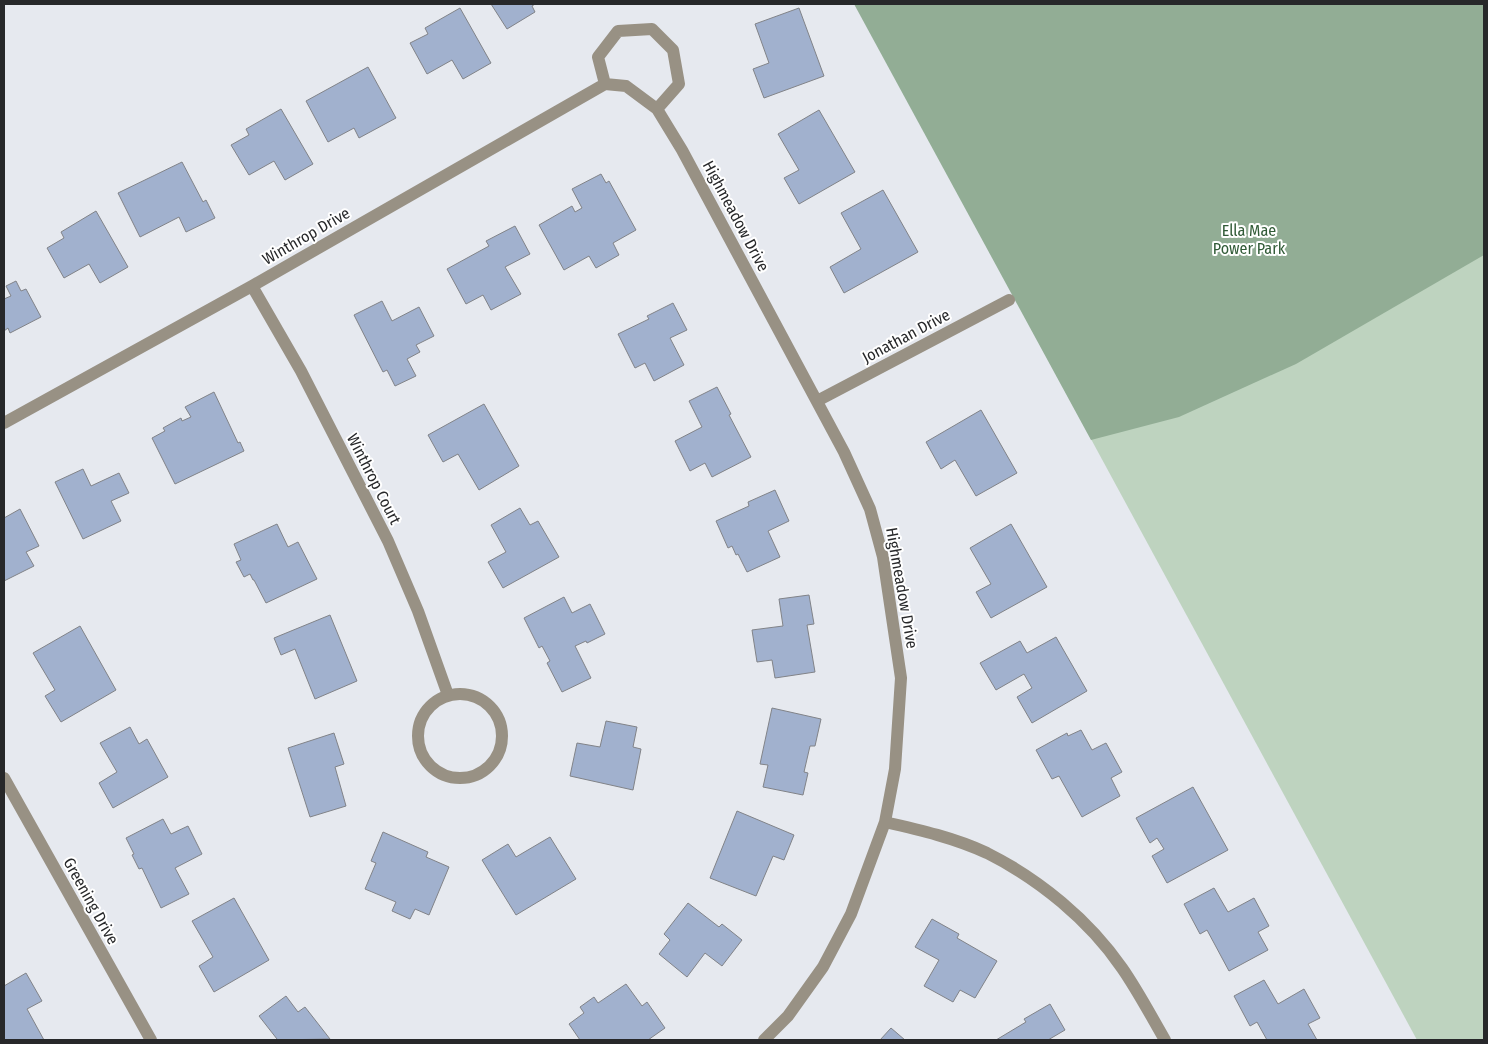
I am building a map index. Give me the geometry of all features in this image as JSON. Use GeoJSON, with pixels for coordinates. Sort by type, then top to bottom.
{"type":"FeatureCollection","features":[{"type":"Feature","properties":{"kind":"street"},"geometry":{"type":"LineString","coordinates":[[605,84],[598,56],[618,31],[652,29],[673,50],[679,84],[657,108]]}},
{"type":"Feature","properties":{"kind":"street","name":"Highmeadow Drive"},"geometry":{"type":"LineString","coordinates":[[605,84],[626,86],[657,108],[687,159],[844,452],[870,509],[884,557],[902,678],[895,769],[885,822],[851,914],[822,968],[788,1016],[764,1040]]}},
{"type":"Feature","properties":{"kind":"street","name":"Winthrop Drive"},"geometry":{"type":"LineString","coordinates":[[4,423],[252,286],[605,84]]}},
{"type":"Feature","properties":{"kind":"street","name":"Winthrop Court"},"geometry":{"type":"LineString","coordinates":[[252,286],[301,371],[388,541],[418,611],[448,695]]}},
{"type":"Feature","properties":{"kind":"street","name":"Jonathan Drive"},"geometry":{"type":"LineString","coordinates":[[817,401],[1009,300]]}},
{"type":"Feature","properties":{"kind":"street"},"geometry":{"type":"LineString","coordinates":[[462,694],[475,696],[487,703],[496,713],[502,726],[502,740],[499,753],[491,765],[480,773],[467,778],[453,778],[440,774],[429,764],[421,752],[418,739],[419,725],[425,712],[435,702],[448,695],[462,694]]}},
{"type":"Feature","properties":{"kind":"street","name":"Greening Drive"},"geometry":{"type":"LineString","coordinates":[[4,778],[151,1040]]}},
{"type":"Feature","properties":{"kind":"street"},"geometry":{"type":"LineString","coordinates":[[885,822],[933,833],[986,853],[1015,868],[1040,886],[1099,938],[1136,989],[1165,1040]]}},
{"type":"Feature","properties":{"kind":"green space"},"geometry":{"type":"Polygon","coordinates":[[[854,4],[1484,4],[1484,255],[1296,364],[1179,417],[1091,440],[854,4]]]}},
{"type":"Feature","properties":{"kind":"green space","name":"Ella Mae Power Park"},"geometry":{"type":"Polygon","coordinates":[[[855,4],[1484,4],[1484,1040],[1417,1040],[855,4]]]}},
{"type":"Feature","properties":{"kind":"building"},"geometry":{"type":"Polygon","coordinates":[[[491,4],[535,4],[532,6],[535,12],[507,29],[491,4]]]}},
{"type":"Feature","properties":{"kind":"building"},"geometry":{"type":"Polygon","coordinates":[[[460,8],[491,63],[463,79],[452,60],[427,74],[410,43],[428,34],[425,28],[460,8]]]}},
{"type":"Feature","properties":{"kind":"building"},"geometry":{"type":"Polygon","coordinates":[[[799,8],[824,76],[764,98],[753,69],[769,63],[755,24],[799,8]]]}},
{"type":"Feature","properties":{"kind":"building"},"geometry":{"type":"Polygon","coordinates":[[[368,67],[396,118],[359,138],[354,128],[328,142],[306,101],[368,67]]]}},
{"type":"Feature","properties":{"kind":"building"},"geometry":{"type":"Polygon","coordinates":[[[281,109],[313,164],[285,180],[274,161],[249,175],[231,145],[249,135],[246,129],[281,109]]]}},
{"type":"Feature","properties":{"kind":"building"},"geometry":{"type":"Polygon","coordinates":[[[819,110],[855,172],[799,204],[784,178],[799,170],[778,134],[819,110]]]}},
{"type":"Feature","properties":{"kind":"building"},"geometry":{"type":"Polygon","coordinates":[[[182,162],[203,202],[206,200],[215,218],[186,232],[179,217],[140,237],[118,193],[182,162]]]}},
{"type":"Feature","properties":{"kind":"building"},"geometry":{"type":"Polygon","coordinates":[[[601,174],[606,183],[609,181],[636,230],[613,243],[619,255],[596,268],[589,256],[564,270],[539,225],[572,206],[575,212],[582,208],[572,189],[601,174]]]}},
{"type":"Feature","properties":{"kind":"building"},"geometry":{"type":"Polygon","coordinates":[[[883,190],[918,252],[844,293],[830,267],[861,249],[841,213],[883,190]]]}},
{"type":"Feature","properties":{"kind":"building"},"geometry":{"type":"Polygon","coordinates":[[[96,211],[128,267],[100,283],[89,264],[64,278],[47,248],[64,238],[61,232],[96,211]]]}},
{"type":"Feature","properties":{"kind":"building"},"geometry":{"type":"Polygon","coordinates":[[[515,226],[530,254],[505,267],[521,294],[491,310],[483,295],[466,304],[447,269],[489,246],[486,241],[515,226]]]}},
{"type":"Feature","properties":{"kind":"building"},"geometry":{"type":"Polygon","coordinates":[[[16,281],[21,291],[26,289],[41,317],[10,333],[8,328],[4,331],[4,299],[11,296],[6,286],[16,281]]]}},
{"type":"Feature","properties":{"kind":"building"},"geometry":{"type":"Polygon","coordinates":[[[382,301],[392,321],[419,307],[434,336],[416,345],[420,352],[407,359],[416,376],[395,386],[387,370],[383,372],[354,315],[382,301]]]}},
{"type":"Feature","properties":{"kind":"building"},"geometry":{"type":"Polygon","coordinates":[[[673,303],[687,330],[670,338],[684,365],[654,381],[645,363],[635,368],[618,334],[649,319],[647,316],[673,303]]]}},
{"type":"Feature","properties":{"kind":"building"},"geometry":{"type":"Polygon","coordinates":[[[717,387],[751,457],[712,477],[705,463],[690,471],[675,441],[702,427],[689,401],[717,387]]]}},
{"type":"Feature","properties":{"kind":"building"},"geometry":{"type":"Polygon","coordinates":[[[214,392],[238,443],[240,442],[244,451],[175,484],[152,438],[165,431],[163,428],[181,418],[182,421],[191,417],[185,407],[214,392]]]}},
{"type":"Feature","properties":{"kind":"building"},"geometry":{"type":"Polygon","coordinates":[[[484,404],[519,466],[479,490],[458,454],[443,462],[428,435],[484,404]]]}},
{"type":"Feature","properties":{"kind":"building"},"geometry":{"type":"Polygon","coordinates":[[[981,410],[1017,473],[976,496],[955,460],[941,469],[926,442],[981,410]]]}},
{"type":"Feature","properties":{"kind":"building"},"geometry":{"type":"Polygon","coordinates":[[[83,469],[91,486],[119,473],[129,493],[111,501],[121,521],[83,539],[55,482],[83,469]]]}},
{"type":"Feature","properties":{"kind":"building"},"geometry":{"type":"Polygon","coordinates":[[[775,490],[789,521],[768,531],[780,557],[747,572],[732,546],[728,548],[716,521],[749,506],[748,502],[775,490]]]}},
{"type":"Feature","properties":{"kind":"building"},"geometry":{"type":"Polygon","coordinates":[[[520,508],[530,525],[538,521],[559,557],[503,588],[488,562],[506,552],[491,525],[520,508]]]}},
{"type":"Feature","properties":{"kind":"building"},"geometry":{"type":"Polygon","coordinates":[[[20,509],[39,546],[26,552],[34,566],[4,581],[4,518],[20,509]]]}},
{"type":"Feature","properties":{"kind":"building"},"geometry":{"type":"Polygon","coordinates":[[[277,524],[288,547],[298,542],[317,579],[266,603],[250,574],[244,577],[236,562],[241,560],[234,544],[277,524]]]}},
{"type":"Feature","properties":{"kind":"building"},"geometry":{"type":"Polygon","coordinates":[[[1011,524],[1047,587],[991,618],[976,592],[991,584],[970,548],[1011,524]]]}},
{"type":"Feature","properties":{"kind":"building"},"geometry":{"type":"Polygon","coordinates":[[[809,595],[814,624],[807,625],[815,672],[775,678],[772,660],[757,662],[752,630],[783,626],[779,599],[809,595]]]}},
{"type":"Feature","properties":{"kind":"building"},"geometry":{"type":"Polygon","coordinates":[[[564,597],[572,613],[590,604],[605,634],[587,643],[586,641],[575,646],[591,678],[562,692],[547,663],[550,661],[542,646],[539,648],[524,618],[564,597]]]}},
{"type":"Feature","properties":{"kind":"building"},"geometry":{"type":"Polygon","coordinates":[[[330,615],[357,681],[315,699],[295,649],[281,655],[274,638],[330,615]]]}},
{"type":"Feature","properties":{"kind":"building"},"geometry":{"type":"Polygon","coordinates":[[[80,626],[116,690],[61,722],[45,696],[55,690],[33,653],[80,626]]]}},
{"type":"Feature","properties":{"kind":"building"},"geometry":{"type":"Polygon","coordinates":[[[1056,637],[1087,691],[1032,723],[1017,697],[1032,688],[1024,674],[996,690],[980,663],[1020,641],[1027,653],[1056,637]]]}},
{"type":"Feature","properties":{"kind":"building"},"geometry":{"type":"Polygon","coordinates":[[[772,708],[821,719],[815,746],[810,746],[804,772],[808,773],[803,795],[763,787],[768,765],[760,764],[772,708]]]}},
{"type":"Feature","properties":{"kind":"building"},"geometry":{"type":"Polygon","coordinates":[[[606,721],[637,727],[633,747],[641,749],[633,790],[570,776],[577,743],[600,747],[606,721]]]}},
{"type":"Feature","properties":{"kind":"building"},"geometry":{"type":"Polygon","coordinates":[[[130,727],[139,744],[147,739],[168,777],[113,808],[99,783],[117,772],[100,743],[130,727]]]}},
{"type":"Feature","properties":{"kind":"building"},"geometry":{"type":"Polygon","coordinates":[[[1081,730],[1092,750],[1106,743],[1122,772],[1111,778],[1120,796],[1082,817],[1059,776],[1052,779],[1036,750],[1067,733],[1068,736],[1081,730]]]}},
{"type":"Feature","properties":{"kind":"building"},"geometry":{"type":"Polygon","coordinates":[[[334,733],[344,764],[335,767],[346,806],[310,817],[288,748],[334,733]]]}},
{"type":"Feature","properties":{"kind":"building"},"geometry":{"type":"Polygon","coordinates":[[[1193,787],[1228,850],[1167,883],[1152,856],[1164,849],[1157,838],[1150,843],[1136,818],[1193,787]]]}},
{"type":"Feature","properties":{"kind":"building"},"geometry":{"type":"Polygon","coordinates":[[[737,811],[794,835],[784,860],[773,856],[756,896],[710,878],[737,811]]]}},
{"type":"Feature","properties":{"kind":"building"},"geometry":{"type":"Polygon","coordinates":[[[163,819],[171,834],[188,826],[202,854],[175,868],[189,894],[161,908],[142,868],[139,869],[132,855],[134,854],[126,838],[163,819]]]}},
{"type":"Feature","properties":{"kind":"building"},"geometry":{"type":"Polygon","coordinates":[[[383,832],[428,852],[426,857],[449,867],[429,915],[415,909],[410,919],[392,911],[396,902],[365,889],[376,863],[371,861],[383,832]]]}},
{"type":"Feature","properties":{"kind":"building"},"geometry":{"type":"Polygon","coordinates":[[[550,837],[576,879],[516,915],[482,860],[508,844],[516,857],[550,837]]]}},
{"type":"Feature","properties":{"kind":"building"},"geometry":{"type":"Polygon","coordinates":[[[1214,888],[1228,912],[1254,898],[1269,926],[1258,932],[1268,950],[1229,971],[1207,930],[1200,934],[1184,904],[1214,888]]]}},
{"type":"Feature","properties":{"kind":"building"},"geometry":{"type":"Polygon","coordinates":[[[234,898],[269,960],[214,992],[199,966],[213,957],[192,921],[234,898]]]}},
{"type":"Feature","properties":{"kind":"building"},"geometry":{"type":"Polygon","coordinates":[[[688,903],[719,927],[722,924],[742,940],[722,966],[705,953],[687,977],[659,954],[670,940],[664,934],[688,903]]]}},
{"type":"Feature","properties":{"kind":"building"},"geometry":{"type":"Polygon","coordinates":[[[932,919],[959,934],[957,938],[997,961],[975,998],[960,990],[953,1002],[924,986],[939,960],[915,947],[932,919]]]}},
{"type":"Feature","properties":{"kind":"building"},"geometry":{"type":"Polygon","coordinates":[[[26,973],[42,1001],[27,1009],[44,1040],[4,1040],[4,986],[26,973]]]}},
{"type":"Feature","properties":{"kind":"building"},"geometry":{"type":"Polygon","coordinates":[[[1264,980],[1278,1004],[1304,989],[1320,1018],[1308,1024],[1317,1040],[1267,1040],[1257,1022],[1250,1026],[1234,996],[1264,980]]]}},
{"type":"Feature","properties":{"kind":"building"},"geometry":{"type":"Polygon","coordinates":[[[626,984],[642,1006],[647,1002],[665,1028],[648,1040],[580,1040],[569,1024],[584,1013],[580,1007],[594,997],[598,1003],[626,984]]]}},
{"type":"Feature","properties":{"kind":"building"},"geometry":{"type":"Polygon","coordinates":[[[286,996],[298,1012],[305,1007],[330,1039],[276,1040],[259,1016],[286,996]]]}},
{"type":"Feature","properties":{"kind":"building"},"geometry":{"type":"Polygon","coordinates":[[[1050,1004],[1065,1030],[1048,1040],[996,1040],[1026,1022],[1024,1019],[1050,1004]]]}},
{"type":"Feature","properties":{"kind":"building"},"geometry":{"type":"Polygon","coordinates":[[[891,1028],[905,1040],[880,1040],[891,1028]]]}}]}
